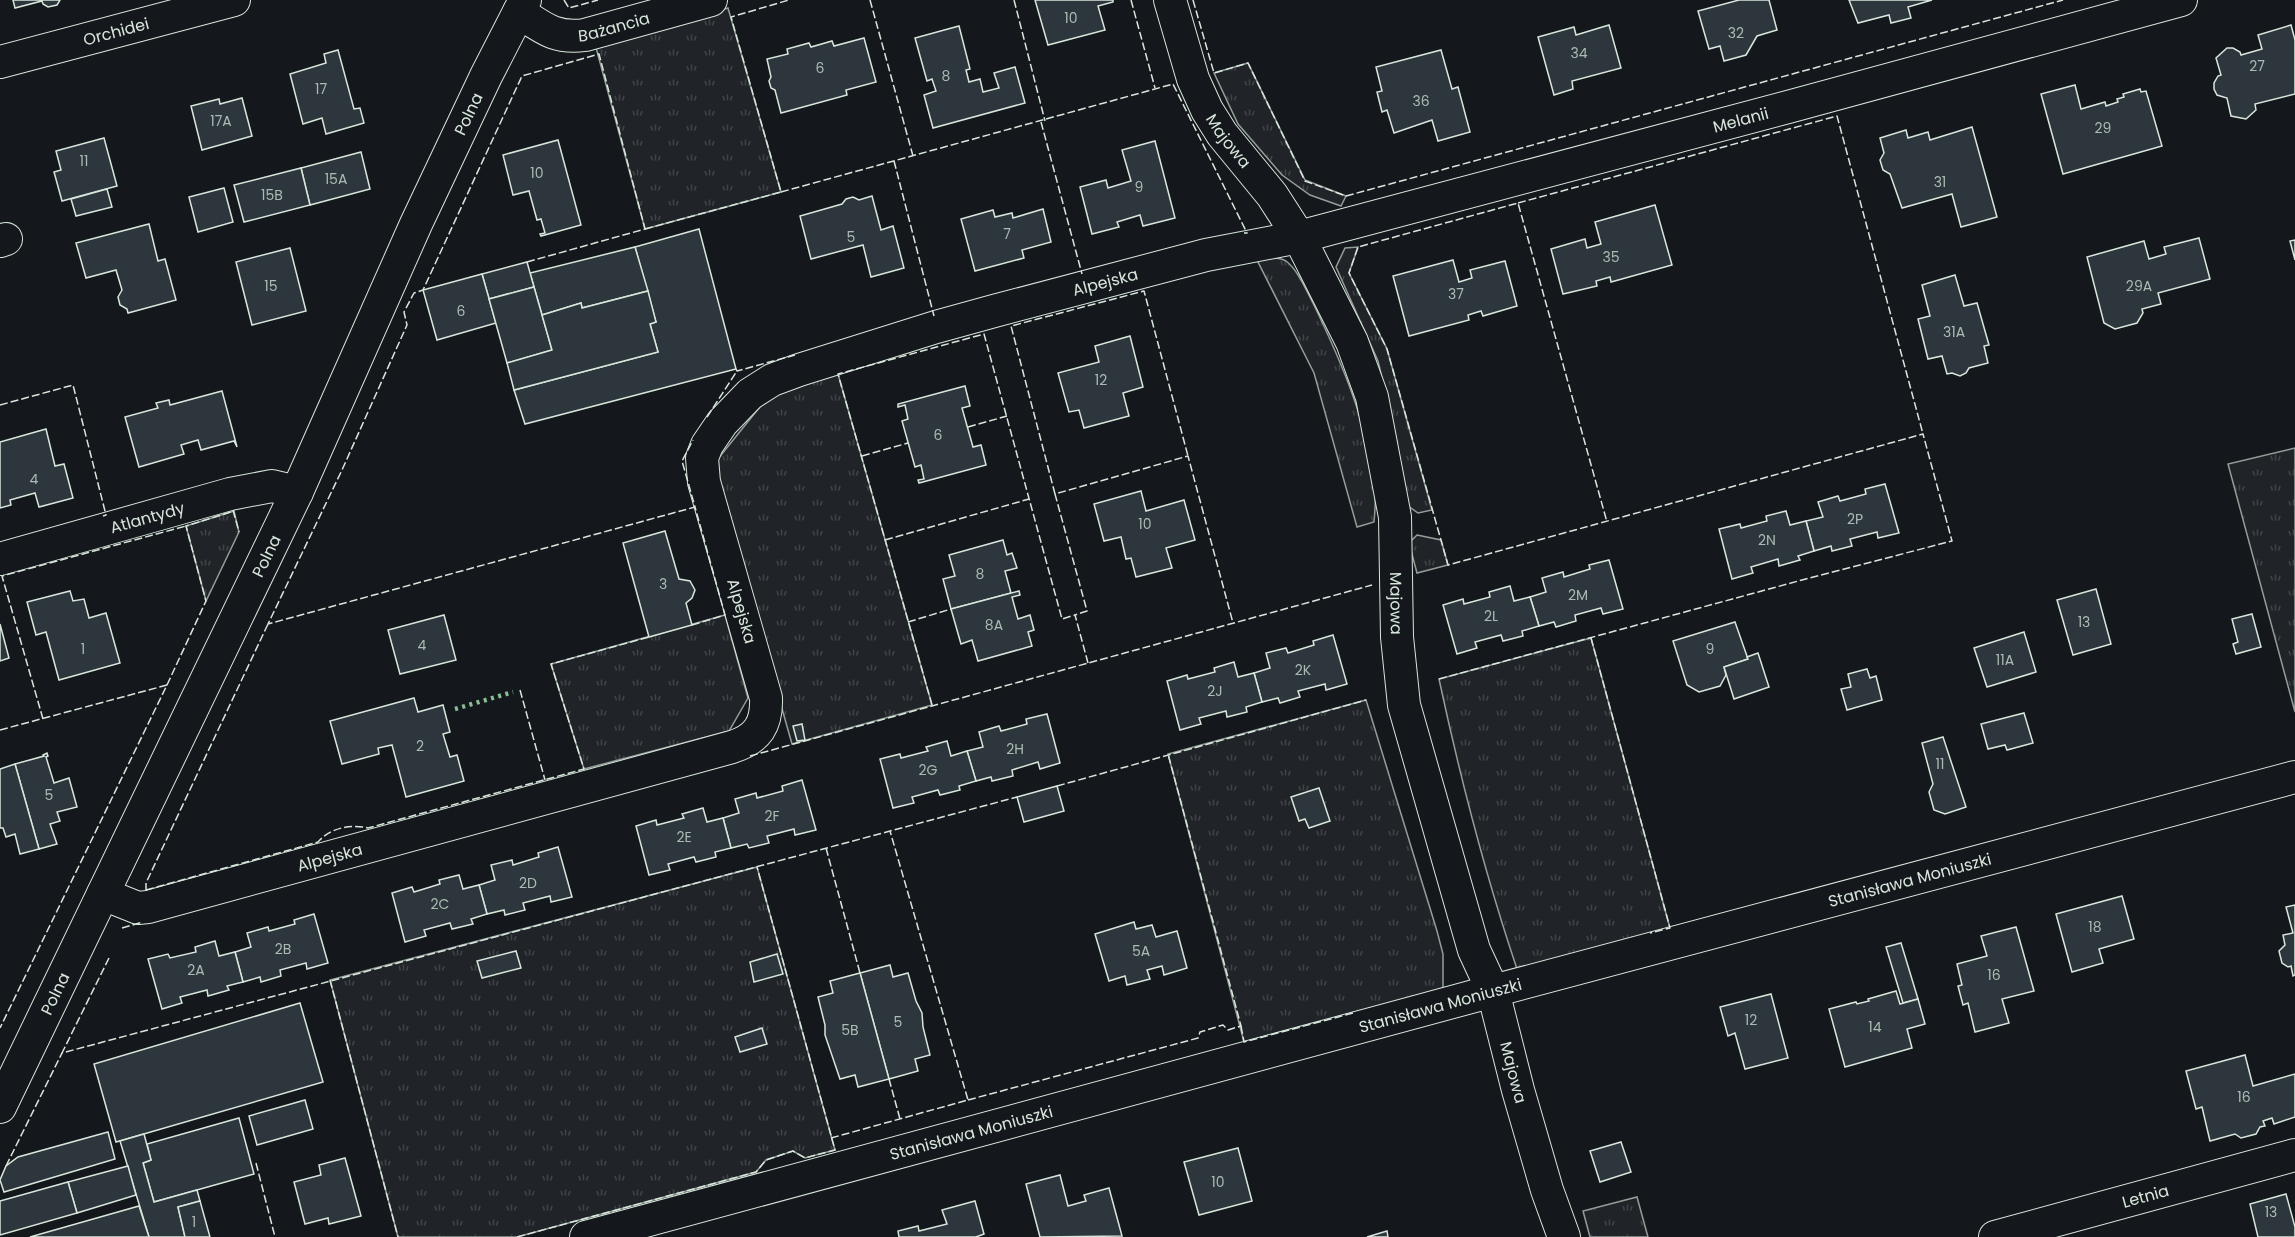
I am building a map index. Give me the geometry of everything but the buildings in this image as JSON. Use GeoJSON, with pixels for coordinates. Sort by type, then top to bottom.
{"type":"FeatureCollection","features":[{"type":"Feature","properties":{"kind":"street","name":"Orchidei"},"geometry":{"type":"LineString","coordinates":[[0,62],[234,0]]}},
{"type":"Feature","properties":{"kind":"street","name":"Bażancia"},"geometry":{"type":"LineString","coordinates":[[522,6],[547,31],[570,37],[585,35],[711,0]]}},
{"type":"Feature","properties":{"kind":"street","name":"Majowa"},"geometry":{"type":"LineString","coordinates":[[1170,0],[1193,78],[1207,110],[1222,134],[1272,195],[1299,237],[1352,342],[1372,397],[1395,517],[1397,637],[1404,705],[1474,950],[1493,991],[1518,1090],[1547,1190],[1564,1237]]}},
{"type":"Feature","properties":{"kind":"street","name":"Melanii"},"geometry":{"type":"LineString","coordinates":[[1299,237],[2181,0]]}},
{"type":"Feature","properties":{"kind":"street","name":"Polna"},"geometry":{"type":"LineString","coordinates":[[0,1107],[297,492],[416,224],[522,6]]}},
{"type":"Feature","properties":{"kind":"street","name":"Alpejska"},"geometry":{"type":"LineString","coordinates":[[103,894],[138,908],[148,907],[743,744],[760,729],[767,716],[766,698],[704,482],[702,458],[707,445],[722,423],[750,394],[772,380],[799,370],[936,327],[1206,255],[1299,237]]}},
{"type":"Feature","properties":{"kind":"street","name":"Atlantydy"},"geometry":{"type":"LineString","coordinates":[[0,559],[230,494],[272,486],[297,492]]}},
{"type":"Feature","properties":{"kind":"street","name":"Stanisława Moniuszki"},"geometry":{"type":"LineString","coordinates":[[586,1237],[1493,991],[2295,777]]}},
{"type":"Feature","properties":{"kind":"street","name":"Letnia"},"geometry":{"type":"LineString","coordinates":[[1995,1237],[2295,1155]]}},
{"type":"Feature","properties":{"kind":"green space"},"geometry":{"type":"Polygon","coordinates":[[[728,8],[781,192],[645,229],[595,44],[728,8]]]}},
{"type":"Feature","properties":{"kind":"green space"},"geometry":{"type":"Polygon","coordinates":[[[1248,63],[1305,180],[1346,196],[1341,206],[1310,195],[1282,175],[1238,124],[1214,73],[1248,63]]]}},
{"type":"Feature","properties":{"kind":"green space"},"geometry":{"type":"Polygon","coordinates":[[[1358,247],[1349,273],[1387,349],[1432,510],[1418,513],[1408,506],[1394,428],[1378,361],[1336,267],[1345,248],[1358,247]]]}},
{"type":"Feature","properties":{"kind":"green space"},"geometry":{"type":"Polygon","coordinates":[[[1273,258],[1286,261],[1298,275],[1323,325],[1352,394],[1372,466],[1375,494],[1374,522],[1357,527],[1314,373],[1257,260],[1273,258]]]}},
{"type":"Feature","properties":{"kind":"green space"},"geometry":{"type":"Polygon","coordinates":[[[838,374],[932,705],[792,744],[713,465],[771,393],[838,374]]]}},
{"type":"Feature","properties":{"kind":"green space"},"geometry":{"type":"Polygon","coordinates":[[[2295,448],[2295,712],[2228,464],[2295,448]]]}},
{"type":"Feature","properties":{"kind":"green space"},"geometry":{"type":"Polygon","coordinates":[[[234,511],[239,532],[206,601],[186,526],[234,511]]]}},
{"type":"Feature","properties":{"kind":"green space"},"geometry":{"type":"Polygon","coordinates":[[[1417,535],[1441,540],[1448,565],[1417,573],[1409,543],[1417,535]]]}},
{"type":"Feature","properties":{"kind":"green space"},"geometry":{"type":"Polygon","coordinates":[[[725,615],[748,698],[729,731],[584,769],[551,664],[725,615]]]}},
{"type":"Feature","properties":{"kind":"green space"},"geometry":{"type":"Polygon","coordinates":[[[1591,638],[1670,928],[1517,969],[1474,825],[1439,679],[1591,638]]]}},
{"type":"Feature","properties":{"kind":"green space"},"geometry":{"type":"Polygon","coordinates":[[[1366,700],[1437,931],[1443,954],[1443,989],[1244,1042],[1168,754],[1366,700]]]}},
{"type":"Feature","properties":{"kind":"green space"},"geometry":{"type":"Polygon","coordinates":[[[757,867],[835,1150],[805,1158],[793,1151],[766,1160],[756,1172],[517,1237],[398,1237],[330,980],[757,867]]]}},
{"type":"Feature","properties":{"kind":"green space"},"geometry":{"type":"Polygon","coordinates":[[[1637,1197],[1648,1237],[1590,1237],[1583,1211],[1637,1197]]]}},
{"type":"Feature","properties":{"kind":"hedge"},"geometry":{"type":"LineString","coordinates":[[455,709],[513,692]]}},
{"type":"Feature","properties":{"kind":"fence"},"geometry":{"type":"LineString","coordinates":[[564,0],[569,8],[598,0]]}},
{"type":"Feature","properties":{"kind":"fence"},"geometry":{"type":"LineString","coordinates":[[645,229],[781,192],[731,17],[789,0]]}},
{"type":"Feature","properties":{"kind":"fence"},"geometry":{"type":"LineString","coordinates":[[870,0],[913,156]]}},
{"type":"Feature","properties":{"kind":"fence"},"geometry":{"type":"LineString","coordinates":[[1014,0],[1045,121]]}},
{"type":"Feature","properties":{"kind":"fence"},"geometry":{"type":"LineString","coordinates":[[1131,0],[1155,88]]}},
{"type":"Feature","properties":{"kind":"fence"},"geometry":{"type":"LineString","coordinates":[[1193,0],[1214,73],[1248,63],[1305,181],[1346,196],[2063,0]]}},
{"type":"Feature","properties":{"kind":"fence"},"geometry":{"type":"LineString","coordinates":[[527,262],[645,229],[599,54],[522,76],[423,290],[414,293],[404,312],[407,325],[342,470],[268,624],[695,507],[682,461],[693,440]]}},
{"type":"Feature","properties":{"kind":"fence"},"geometry":{"type":"LineString","coordinates":[[781,192],[1173,84],[1247,233],[1244,233]]}},
{"type":"Feature","properties":{"kind":"fence"},"geometry":{"type":"LineString","coordinates":[[1518,203],[1837,116],[1923,434]]}},
{"type":"Feature","properties":{"kind":"fence"},"geometry":{"type":"LineString","coordinates":[[1041,122],[1082,274]]}},
{"type":"Feature","properties":{"kind":"fence"},"geometry":{"type":"LineString","coordinates":[[894,161],[934,316]]}},
{"type":"Feature","properties":{"kind":"fence"},"geometry":{"type":"LineString","coordinates":[[1439,679],[1952,541],[1923,434],[1448,565],[1387,349],[1349,273],[1358,247],[1518,203],[1607,522]]}},
{"type":"Feature","properties":{"kind":"fence"},"geometry":{"type":"LineString","coordinates":[[1055,494],[1011,326],[1144,291],[1188,456]]}},
{"type":"Feature","properties":{"kind":"fence"},"geometry":{"type":"LineString","coordinates":[[932,705],[838,374],[984,334],[1062,619],[1075,615]]}},
{"type":"Feature","properties":{"kind":"fence"},"geometry":{"type":"LineString","coordinates":[[736,369],[737,371],[795,355]]}},
{"type":"Feature","properties":{"kind":"fence"},"geometry":{"type":"LineString","coordinates":[[707,417],[737,371]]}},
{"type":"Feature","properties":{"kind":"fence"},"geometry":{"type":"LineString","coordinates":[[0,405],[73,385],[106,515],[103,516]]}},
{"type":"Feature","properties":{"kind":"fence"},"geometry":{"type":"LineString","coordinates":[[968,427],[1007,416]]}},
{"type":"Feature","properties":{"kind":"fence"},"geometry":{"type":"LineString","coordinates":[[862,456],[908,443]]}},
{"type":"Feature","properties":{"kind":"fence"},"geometry":{"type":"LineString","coordinates":[[1088,663],[1075,615],[1087,611],[1055,494],[1188,456],[1233,623]]}},
{"type":"Feature","properties":{"kind":"fence"},"geometry":{"type":"LineString","coordinates":[[885,540],[1029,499]]}},
{"type":"Feature","properties":{"kind":"fence"},"geometry":{"type":"LineString","coordinates":[[692,625],[725,615],[695,507]]}},
{"type":"Feature","properties":{"kind":"fence"},"geometry":{"type":"LineString","coordinates":[[233,510],[239,532]]}},
{"type":"Feature","properties":{"kind":"fence"},"geometry":{"type":"LineString","coordinates":[[167,685],[206,601],[186,526],[234,511]]}},
{"type":"Feature","properties":{"kind":"fence"},"geometry":{"type":"LineString","coordinates":[[43,719],[2,576],[186,526]]}},
{"type":"Feature","properties":{"kind":"fence"},"geometry":{"type":"LineString","coordinates":[[750,756],[1372,585]]}},
{"type":"Feature","properties":{"kind":"fence"},"geometry":{"type":"LineString","coordinates":[[908,622],[951,609]]}},
{"type":"Feature","properties":{"kind":"fence"},"geometry":{"type":"LineString","coordinates":[[146,891],[146,883],[268,624]]}},
{"type":"Feature","properties":{"kind":"fence"},"geometry":{"type":"LineString","coordinates":[[146,890],[318,842],[328,833],[341,828],[368,828],[584,769],[551,664],[649,637]]}},
{"type":"Feature","properties":{"kind":"fence"},"geometry":{"type":"LineString","coordinates":[[1591,638],[1670,928],[1650,933]]}},
{"type":"Feature","properties":{"kind":"fence"},"geometry":{"type":"LineString","coordinates":[[0,730],[167,685],[0,1028]]}},
{"type":"Feature","properties":{"kind":"fence"},"geometry":{"type":"LineString","coordinates":[[520,690],[545,780]]}},
{"type":"Feature","properties":{"kind":"fence"},"geometry":{"type":"LineString","coordinates":[[1057,786],[1366,700]]}},
{"type":"Feature","properties":{"kind":"fence"},"geometry":{"type":"LineString","coordinates":[[968,1100],[1198,1038],[1200,1032],[1223,1025],[1228,1030],[1241,1026],[1168,754]]}},
{"type":"Feature","properties":{"kind":"fence"},"geometry":{"type":"LineString","coordinates":[[109,958],[62,1053],[1017,797]]}},
{"type":"Feature","properties":{"kind":"fence"},"geometry":{"type":"LineString","coordinates":[[831,1138],[968,1100],[890,831]]}},
{"type":"Feature","properties":{"kind":"fence"},"geometry":{"type":"LineString","coordinates":[[826,848],[860,973]]}},
{"type":"Feature","properties":{"kind":"fence"},"geometry":{"type":"LineString","coordinates":[[517,1237],[756,1172],[766,1160],[793,1151],[805,1158],[835,1150],[757,867]]}},
{"type":"Feature","properties":{"kind":"fence"},"geometry":{"type":"LineString","coordinates":[[122,928],[143,922]]}},
{"type":"Feature","properties":{"kind":"fence"},"geometry":{"type":"LineString","coordinates":[[330,980],[398,1237]]}},
{"type":"Feature","properties":{"kind":"fence"},"geometry":{"type":"LineString","coordinates":[[1241,1026],[1244,1042],[1353,1013]]}},
{"type":"Feature","properties":{"kind":"fence"},"geometry":{"type":"LineString","coordinates":[[6,1166],[62,1053]]}},
{"type":"Feature","properties":{"kind":"fence"},"geometry":{"type":"LineString","coordinates":[[889,1079],[900,1119]]}},
{"type":"Feature","properties":{"kind":"fence"},"geometry":{"type":"LineString","coordinates":[[256,1163],[275,1237]]}}]}
